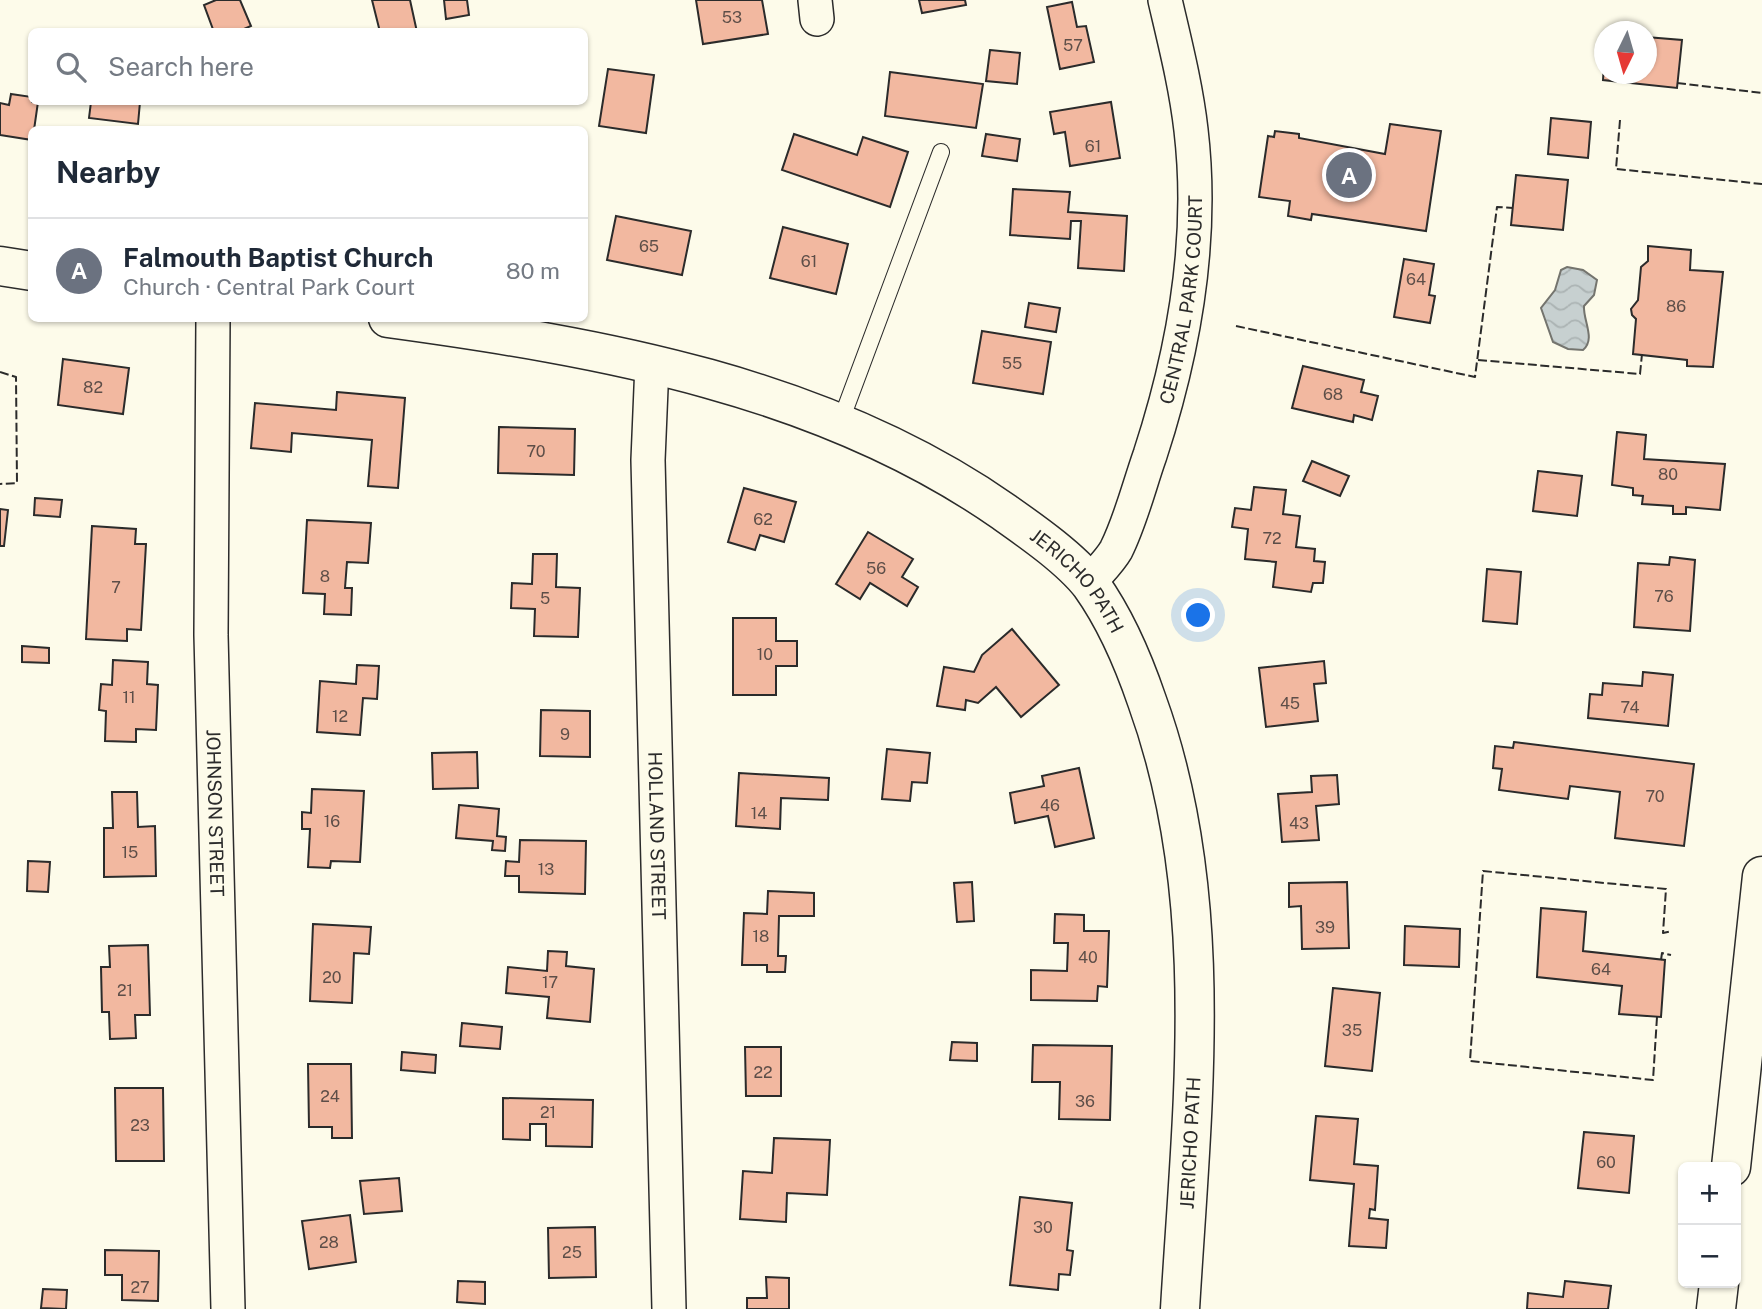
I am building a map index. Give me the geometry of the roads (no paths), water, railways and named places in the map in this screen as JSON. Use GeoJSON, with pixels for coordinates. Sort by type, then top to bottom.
{"type":"FeatureCollection","features":[{"type":"Feature","properties":{"kind":"street","name":"CENTRAL PARK COURT"},"geometry":{"type":"LineString","coordinates":[[1089,583],[1114,552],[1129,518],[1166,405],[1181,341],[1190,278],[1196,191],[1192,132],[1182,68],[1165,0]]}},
{"type":"Feature","properties":{"kind":"street"},"geometry":{"type":"LineString","coordinates":[[0,266],[28,270]]}},
{"type":"Feature","properties":{"kind":"street","name":"JOHNSON STREET"},"geometry":{"type":"LineString","coordinates":[[213,322],[211,635],[228,1309]]}},
{"type":"Feature","properties":{"kind":"street","name":"JERICHO PATH"},"geometry":{"type":"LineString","coordinates":[[415,322],[515,337],[652,365],[709,379],[803,408],[928,465],[970,489],[1025,527],[1089,583],[1119,631],[1161,739],[1174,789],[1189,881],[1196,1011],[1180,1309]]}},
{"type":"Feature","properties":{"kind":"street","name":"HOLLAND STREET"},"geometry":{"type":"LineString","coordinates":[[652,365],[648,460],[669,1309]]}},
{"type":"Feature","properties":{"kind":"street"},"geometry":{"type":"LineString","coordinates":[[1732,1162],[1762,876]]}},
{"type":"Feature","properties":{"kind":"street"},"geometry":{"type":"LineString","coordinates":[[1716,1309],[1718,1288]]}},
{"type":"Feature","properties":{"kind":"lane"},"geometry":{"type":"LineString","coordinates":[[840,423],[941,152]]}},
{"type":"Feature","properties":{"kind":"water"},"geometry":{"type":"Polygon","coordinates":[[[1567,267],[1583,270],[1597,280],[1594,295],[1584,306],[1589,335],[1587,346],[1583,350],[1568,349],[1553,342],[1541,308],[1555,290],[1561,270],[1567,267]]]}},
{"type":"Feature","properties":{"kind":"place","name":"Falmouth Baptist Church"},"geometry":{"type":"Point","coordinates":[1349,175]}}]}
